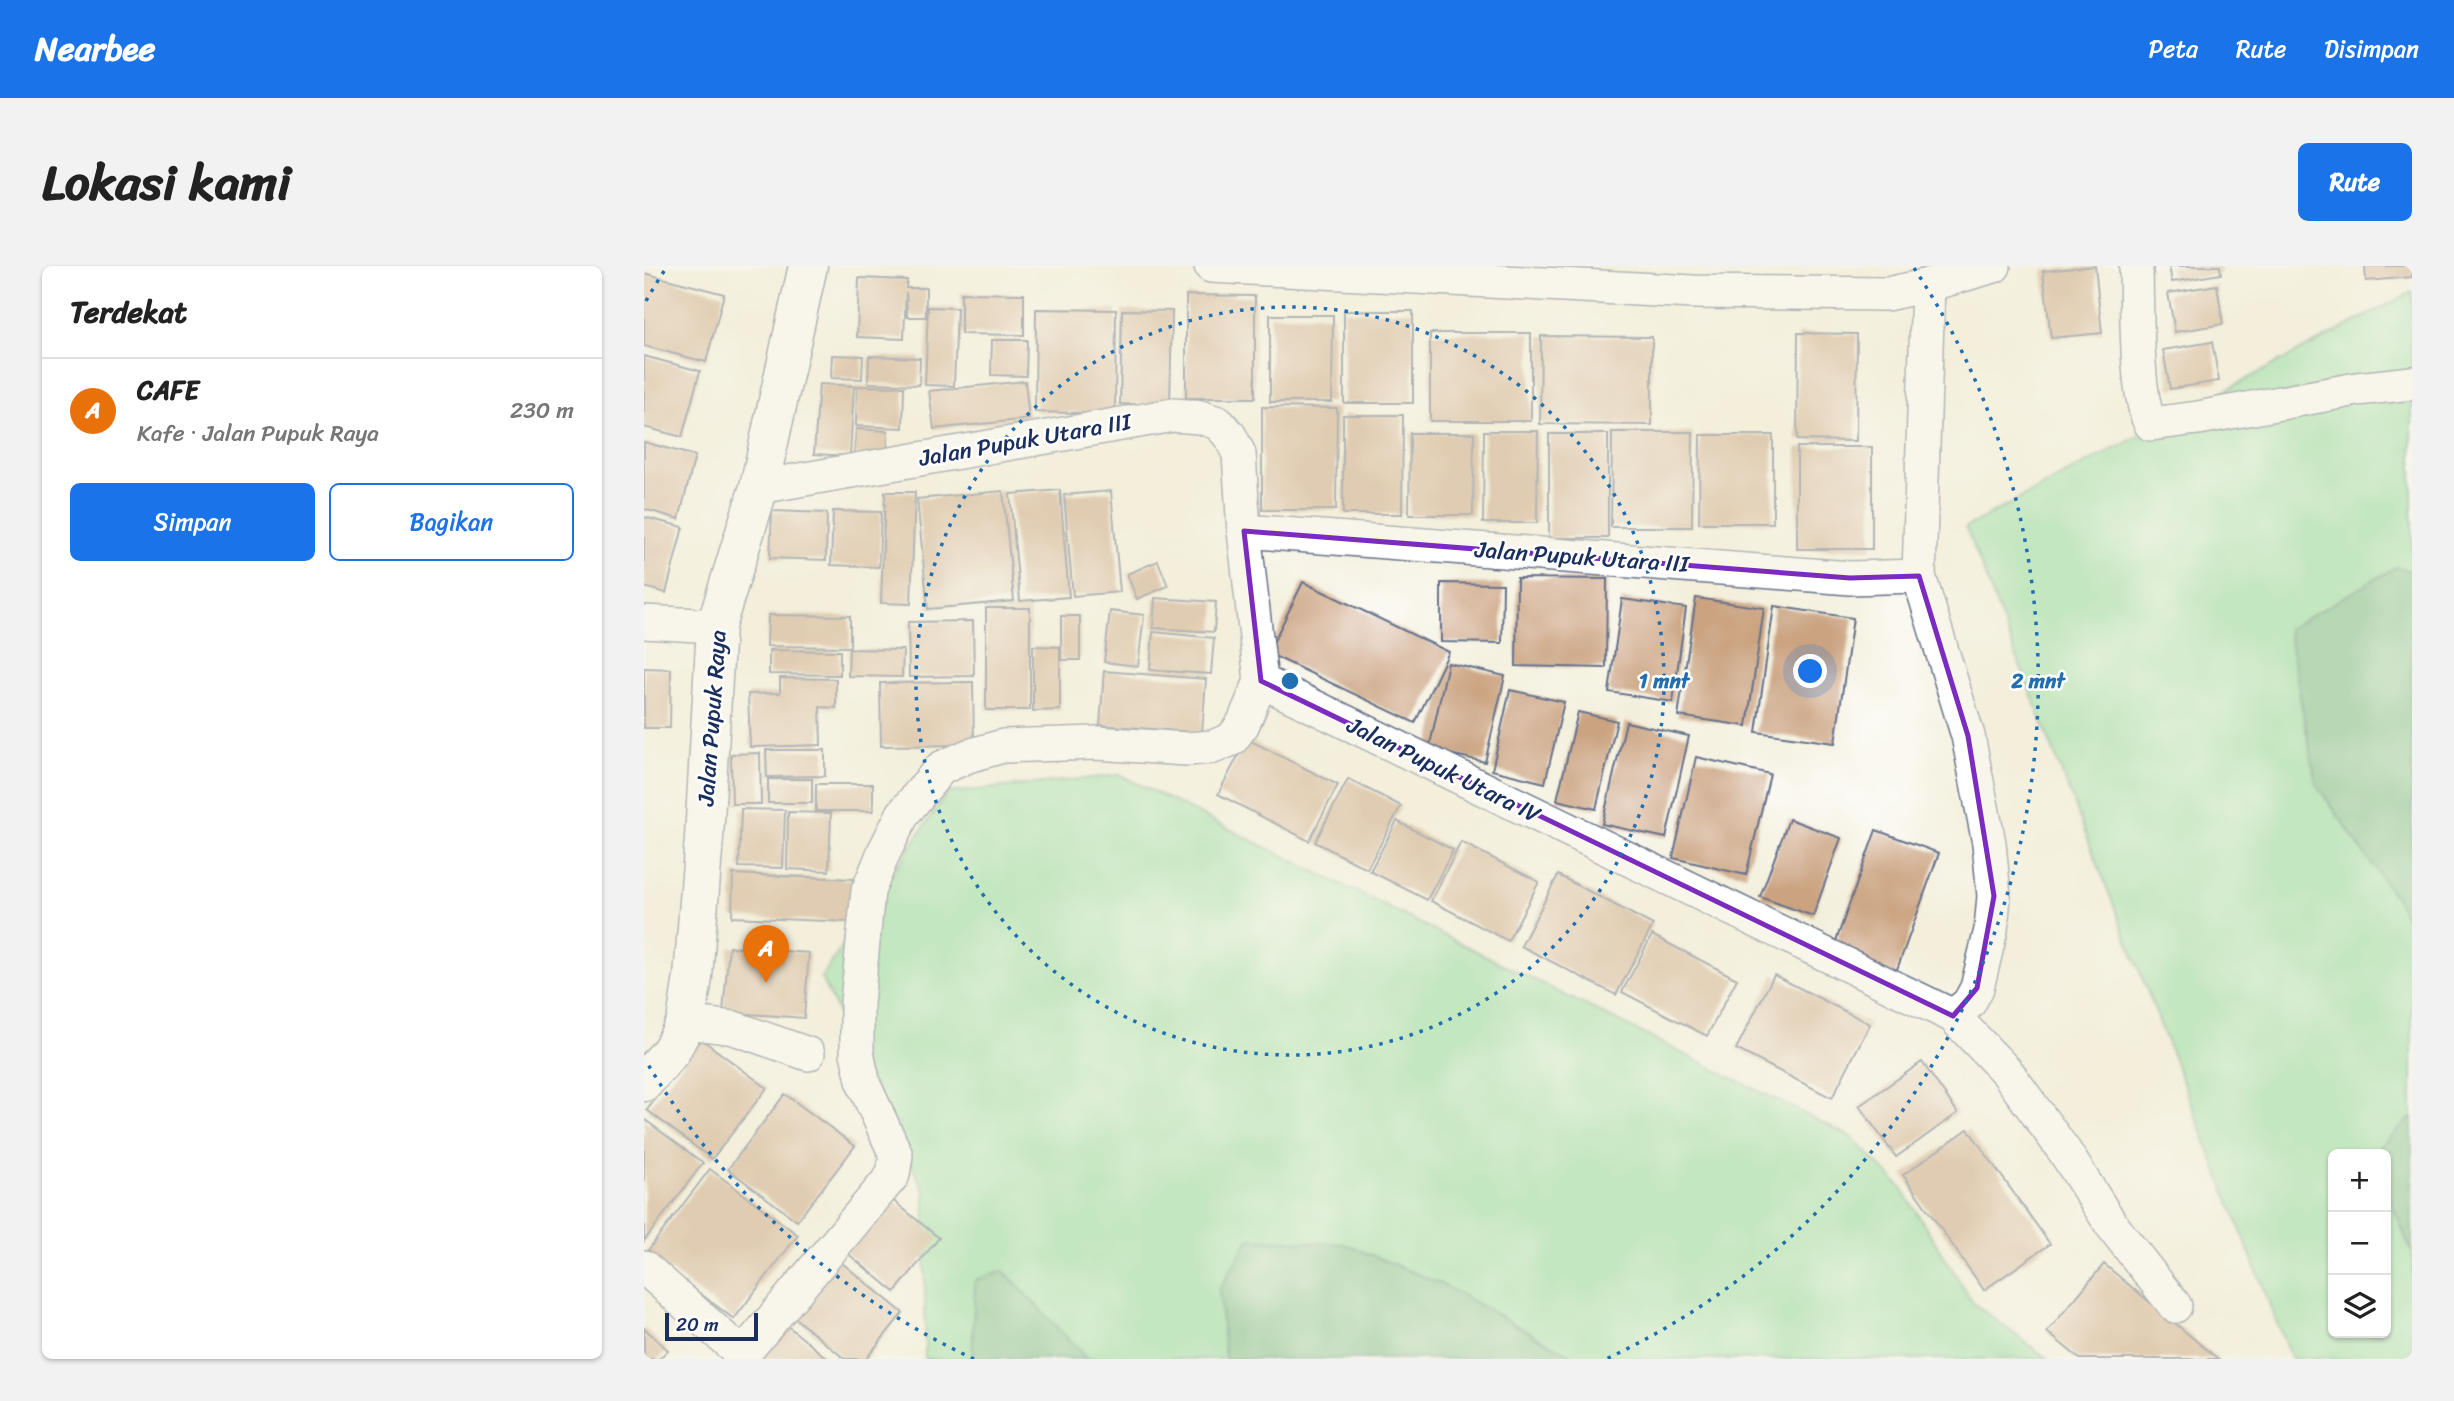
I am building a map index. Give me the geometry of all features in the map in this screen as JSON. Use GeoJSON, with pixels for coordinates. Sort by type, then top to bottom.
{"type":"FeatureCollection","features":[{"type":"Feature","properties":{"kind":"street","name":"Jalan Pupuk Raya"},"geometry":{"type":"LineString","coordinates":[[644,1082],[671,1051],[686,1022],[693,977],[701,876],[716,626],[759,486],[808,266]]}},
{"type":"Feature","properties":{"kind":"street"},"geometry":{"type":"LineString","coordinates":[[1211,266],[1693,279],[1887,294],[1994,266]]}},
{"type":"Feature","properties":{"kind":"street"},"geometry":{"type":"LineString","coordinates":[[2136,266],[2137,332],[2144,400],[2151,424],[2357,389],[2412,383]]}},
{"type":"Feature","properties":{"kind":"street"},"geometry":{"type":"LineString","coordinates":[[1928,285],[1919,576],[1968,736],[1989,843],[1994,896],[1991,930],[1977,988],[1969,1003],[1953,1016],[2007,1072],[2065,1152],[2111,1224],[2175,1306]]}},
{"type":"Feature","properties":{"kind":"street","name":"Jalan Pupuk Utara III"},"geometry":{"type":"LineString","coordinates":[[759,486],[1172,415],[1200,417],[1218,423],[1230,436],[1239,454],[1244,531],[1261,681]]}},
{"type":"Feature","properties":{"kind":"street","name":"Jalan Pupuk Utara III"},"geometry":{"type":"LineString","coordinates":[[1244,531],[1850,578],[1919,576]]}},
{"type":"Feature","properties":{"kind":"street"},"geometry":{"type":"LineString","coordinates":[[644,622],[716,626]]}},
{"type":"Feature","properties":{"kind":"street"},"geometry":{"type":"LineString","coordinates":[[644,1267],[741,1357],[893,1175],[896,1155],[864,1085],[857,1053],[857,1003],[868,891],[903,814],[942,768],[1003,746],[1097,743],[1186,749],[1213,747],[1232,739],[1261,681]]}},
{"type":"Feature","properties":{"kind":"street","name":"Jalan Pupuk Utara IV"},"geometry":{"type":"LineString","coordinates":[[1261,681],[1953,1016]]}},
{"type":"Feature","properties":{"kind":"street"},"geometry":{"type":"LineString","coordinates":[[686,1022],[734,1028],[808,1054]]}},
{"type":"Feature","properties":{"kind":"highlighted area"},"geometry":{"type":"Polygon","coordinates":[[[1244,531],[1850,578],[1919,576],[1968,736],[1994,896],[1977,988],[1953,1016],[1261,681],[1244,531]]]}},
{"type":"Feature","properties":{"kind":"green space"},"geometry":{"type":"Polygon","coordinates":[[[2412,292],[2412,1359],[2291,1359],[1966,527],[2412,292]]]}},
{"type":"Feature","properties":{"kind":"green space"},"geometry":{"type":"Polygon","coordinates":[[[2396,567],[2412,571],[2412,930],[2396,899],[2316,784],[2288,629],[2396,567]]]}},
{"type":"Feature","properties":{"kind":"green space"},"geometry":{"type":"Polygon","coordinates":[[[1120,775],[1850,1136],[1900,1186],[1973,1303],[2048,1359],[925,1359],[925,1192],[821,978],[947,793],[1120,775]]]}},
{"type":"Feature","properties":{"kind":"green space"},"geometry":{"type":"Polygon","coordinates":[[[2412,1117],[2412,1253],[2391,1201],[2391,1149],[2377,1149],[2412,1117]]]}},
{"type":"Feature","properties":{"kind":"green space"},"geometry":{"type":"Polygon","coordinates":[[[1249,1239],[1345,1244],[1441,1284],[1579,1359],[1225,1359],[1219,1289],[1249,1239]]]}},
{"type":"Feature","properties":{"kind":"green space"},"geometry":{"type":"Polygon","coordinates":[[[1004,1271],[1087,1359],[972,1359],[975,1280],[1004,1271]]]}},
{"type":"Feature","properties":{"kind":"building"},"geometry":{"type":"Polygon","coordinates":[[[2095,266],[2102,333],[2051,338],[2043,271],[2095,266]]]}},
{"type":"Feature","properties":{"kind":"building"},"geometry":{"type":"Polygon","coordinates":[[[2169,266],[2220,266],[2221,274],[2172,282],[2169,266]]]}},
{"type":"Feature","properties":{"kind":"building"},"geometry":{"type":"Polygon","coordinates":[[[2365,266],[2412,266],[2412,277],[2366,281],[2365,266]]]}},
{"type":"Feature","properties":{"kind":"building"},"geometry":{"type":"Polygon","coordinates":[[[644,273],[724,294],[706,362],[644,346],[644,273]]]}},
{"type":"Feature","properties":{"kind":"building"},"geometry":{"type":"Polygon","coordinates":[[[859,278],[907,280],[906,288],[926,288],[926,317],[907,317],[906,292],[904,339],[857,337],[859,278]]]}},
{"type":"Feature","properties":{"kind":"building"},"geometry":{"type":"Polygon","coordinates":[[[2217,285],[2223,324],[2175,332],[2168,293],[2217,285]]]}},
{"type":"Feature","properties":{"kind":"building"},"geometry":{"type":"Polygon","coordinates":[[[961,293],[1024,294],[1024,335],[961,334],[961,293]]]}},
{"type":"Feature","properties":{"kind":"building"},"geometry":{"type":"Polygon","coordinates":[[[1186,295],[1255,296],[1255,398],[1186,398],[1186,295]]]}},
{"type":"Feature","properties":{"kind":"building"},"geometry":{"type":"Polygon","coordinates":[[[928,307],[957,308],[954,386],[925,385],[928,307]]]}},
{"type":"Feature","properties":{"kind":"building"},"geometry":{"type":"Polygon","coordinates":[[[1036,309],[1116,310],[1115,414],[1035,412],[1036,309]]]}},
{"type":"Feature","properties":{"kind":"building"},"geometry":{"type":"Polygon","coordinates":[[[1122,310],[1172,311],[1170,405],[1120,404],[1122,310]]]}},
{"type":"Feature","properties":{"kind":"building"},"geometry":{"type":"Polygon","coordinates":[[[1344,311],[1413,311],[1413,403],[1344,403],[1344,311]]]}},
{"type":"Feature","properties":{"kind":"building"},"geometry":{"type":"Polygon","coordinates":[[[1270,315],[1333,315],[1332,402],[1270,402],[1270,315]]]}},
{"type":"Feature","properties":{"kind":"building"},"geometry":{"type":"Polygon","coordinates":[[[1430,333],[1531,333],[1531,421],[1430,421],[1430,333]]]}},
{"type":"Feature","properties":{"kind":"building"},"geometry":{"type":"Polygon","coordinates":[[[1798,333],[1857,334],[1856,441],[1797,440],[1798,333]]]}},
{"type":"Feature","properties":{"kind":"building"},"geometry":{"type":"Polygon","coordinates":[[[1541,336],[1652,337],[1652,425],[1540,424],[1541,336]]]}},
{"type":"Feature","properties":{"kind":"building"},"geometry":{"type":"Polygon","coordinates":[[[992,340],[1027,340],[1026,376],[991,375],[992,340]]]}},
{"type":"Feature","properties":{"kind":"building"},"geometry":{"type":"Polygon","coordinates":[[[2212,342],[2219,381],[2170,389],[2163,350],[2212,342]]]}},
{"type":"Feature","properties":{"kind":"building"},"geometry":{"type":"Polygon","coordinates":[[[832,355],[863,356],[862,379],[831,378],[832,355]]]}},
{"type":"Feature","properties":{"kind":"building"},"geometry":{"type":"Polygon","coordinates":[[[644,356],[700,371],[682,437],[644,427],[644,356]]]}},
{"type":"Feature","properties":{"kind":"building"},"geometry":{"type":"Polygon","coordinates":[[[869,356],[920,358],[919,385],[868,383],[869,356]]]}},
{"type":"Feature","properties":{"kind":"building"},"geometry":{"type":"Polygon","coordinates":[[[1025,381],[1029,419],[934,429],[929,391],[1025,381]]]}},
{"type":"Feature","properties":{"kind":"building"},"geometry":{"type":"Polygon","coordinates":[[[819,384],[854,386],[850,456],[814,454],[819,384]]]}},
{"type":"Feature","properties":{"kind":"building"},"geometry":{"type":"Polygon","coordinates":[[[857,386],[904,387],[903,428],[856,426],[857,386]]]}},
{"type":"Feature","properties":{"kind":"building"},"geometry":{"type":"Polygon","coordinates":[[[1262,407],[1337,408],[1336,510],[1262,510],[1262,407]]]}},
{"type":"Feature","properties":{"kind":"building"},"geometry":{"type":"Polygon","coordinates":[[[1343,415],[1403,415],[1402,514],[1343,514],[1343,415]]]}},
{"type":"Feature","properties":{"kind":"building"},"geometry":{"type":"Polygon","coordinates":[[[856,429],[888,431],[887,457],[854,455],[856,429]]]}},
{"type":"Feature","properties":{"kind":"building"},"geometry":{"type":"Polygon","coordinates":[[[1484,431],[1538,431],[1537,523],[1483,523],[1484,431]]]}},
{"type":"Feature","properties":{"kind":"building"},"geometry":{"type":"Polygon","coordinates":[[[1612,432],[1693,432],[1692,527],[1611,527],[1612,432]]]}},
{"type":"Feature","properties":{"kind":"building"},"geometry":{"type":"Polygon","coordinates":[[[1410,433],[1474,433],[1473,515],[1409,515],[1410,433]]]}},
{"type":"Feature","properties":{"kind":"building"},"geometry":{"type":"Polygon","coordinates":[[[1549,434],[1608,434],[1608,538],[1549,538],[1549,434]]]}},
{"type":"Feature","properties":{"kind":"building"},"geometry":{"type":"Polygon","coordinates":[[[1700,435],[1773,435],[1773,523],[1699,523],[1700,435]]]}},
{"type":"Feature","properties":{"kind":"building"},"geometry":{"type":"Polygon","coordinates":[[[644,442],[695,456],[679,519],[644,509],[644,442]]]}},
{"type":"Feature","properties":{"kind":"building"},"geometry":{"type":"Polygon","coordinates":[[[1797,447],[1872,447],[1872,549],[1797,549],[1797,447]]]}},
{"type":"Feature","properties":{"kind":"building"},"geometry":{"type":"Polygon","coordinates":[[[1060,490],[1069,597],[1020,601],[1010,494],[1060,490]]]}},
{"type":"Feature","properties":{"kind":"building"},"geometry":{"type":"Polygon","coordinates":[[[1003,491],[1014,601],[928,609],[917,499],[1003,491]]]}},
{"type":"Feature","properties":{"kind":"building"},"geometry":{"type":"Polygon","coordinates":[[[1111,491],[1120,592],[1073,596],[1064,495],[1111,491]]]}},
{"type":"Feature","properties":{"kind":"building"},"geometry":{"type":"Polygon","coordinates":[[[885,492],[915,492],[911,604],[881,603],[885,492]]]}},
{"type":"Feature","properties":{"kind":"building"},"geometry":{"type":"Polygon","coordinates":[[[772,511],[827,513],[826,560],[770,558],[772,511]]]}},
{"type":"Feature","properties":{"kind":"building"},"geometry":{"type":"Polygon","coordinates":[[[833,511],[881,512],[879,567],[831,565],[833,511]]]}},
{"type":"Feature","properties":{"kind":"building"},"geometry":{"type":"Polygon","coordinates":[[[644,517],[683,527],[666,593],[644,587],[644,517]]]}},
{"type":"Feature","properties":{"kind":"building"},"geometry":{"type":"Polygon","coordinates":[[[1158,561],[1168,586],[1137,599],[1127,574],[1158,561]]]}},
{"type":"Feature","properties":{"kind":"building"},"geometry":{"type":"Polygon","coordinates":[[[1517,578],[1607,579],[1606,668],[1516,666],[1517,578]]]}},
{"type":"Feature","properties":{"kind":"building"},"geometry":{"type":"Polygon","coordinates":[[[1303,582],[1449,652],[1415,723],[1268,653],[1303,582]]]}},
{"type":"Feature","properties":{"kind":"building"},"geometry":{"type":"Polygon","coordinates":[[[1441,583],[1503,584],[1502,643],[1441,642],[1441,583]]]}},
{"type":"Feature","properties":{"kind":"building"},"geometry":{"type":"Polygon","coordinates":[[[1155,598],[1216,602],[1214,632],[1153,628],[1155,598]]]}},
{"type":"Feature","properties":{"kind":"building"},"geometry":{"type":"Polygon","coordinates":[[[1696,598],[1764,608],[1747,726],[1678,716],[1696,598]]]}},
{"type":"Feature","properties":{"kind":"building"},"geometry":{"type":"Polygon","coordinates":[[[1622,599],[1686,608],[1673,702],[1609,692],[1622,599]]]}},
{"type":"Feature","properties":{"kind":"building"},"geometry":{"type":"Polygon","coordinates":[[[1774,606],[1853,618],[1835,743],[1756,732],[1774,606]]]}},
{"type":"Feature","properties":{"kind":"building"},"geometry":{"type":"Polygon","coordinates":[[[986,608],[1030,608],[1030,710],[986,710],[986,608]]]}},
{"type":"Feature","properties":{"kind":"building"},"geometry":{"type":"Polygon","coordinates":[[[1110,611],[1144,615],[1138,666],[1104,662],[1110,611]]]}},
{"type":"Feature","properties":{"kind":"building"},"geometry":{"type":"Polygon","coordinates":[[[768,615],[850,616],[850,647],[767,646],[768,615]]]}},
{"type":"Feature","properties":{"kind":"building"},"geometry":{"type":"Polygon","coordinates":[[[1061,616],[1080,616],[1080,660],[1061,660],[1061,616]]]}},
{"type":"Feature","properties":{"kind":"building"},"geometry":{"type":"Polygon","coordinates":[[[973,621],[974,676],[909,677],[908,622],[973,621]]]}},
{"type":"Feature","properties":{"kind":"building"},"geometry":{"type":"Polygon","coordinates":[[[1153,632],[1214,638],[1211,674],[1150,670],[1153,632]]]}},
{"type":"Feature","properties":{"kind":"building"},"geometry":{"type":"Polygon","coordinates":[[[1033,646],[1060,647],[1060,710],[1033,711],[1033,646]]]}},
{"type":"Feature","properties":{"kind":"building"},"geometry":{"type":"Polygon","coordinates":[[[849,649],[903,650],[902,677],[848,676],[849,649]]]}},
{"type":"Feature","properties":{"kind":"building"},"geometry":{"type":"Polygon","coordinates":[[[769,650],[840,651],[840,675],[769,674],[769,650]]]}},
{"type":"Feature","properties":{"kind":"building"},"geometry":{"type":"Polygon","coordinates":[[[1448,663],[1505,676],[1485,762],[1429,749],[1448,663]]]}},
{"type":"Feature","properties":{"kind":"building"},"geometry":{"type":"Polygon","coordinates":[[[644,668],[671,669],[670,728],[644,728],[644,668]]]}},
{"type":"Feature","properties":{"kind":"building"},"geometry":{"type":"Polygon","coordinates":[[[1104,671],[1206,679],[1202,733],[1100,725],[1104,671]]]}},
{"type":"Feature","properties":{"kind":"building"},"geometry":{"type":"Polygon","coordinates":[[[780,678],[836,679],[836,708],[820,707],[821,745],[750,747],[748,694],[780,693],[780,678]]]}},
{"type":"Feature","properties":{"kind":"building"},"geometry":{"type":"Polygon","coordinates":[[[973,682],[974,745],[881,746],[880,683],[973,682]]]}},
{"type":"Feature","properties":{"kind":"building"},"geometry":{"type":"Polygon","coordinates":[[[1510,690],[1564,702],[1545,783],[1492,770],[1510,690]]]}},
{"type":"Feature","properties":{"kind":"building"},"geometry":{"type":"Polygon","coordinates":[[[1578,712],[1617,721],[1596,809],[1557,800],[1578,712]]]}},
{"type":"Feature","properties":{"kind":"building"},"geometry":{"type":"Polygon","coordinates":[[[1626,722],[1689,736],[1666,838],[1602,824],[1626,722]]]}},
{"type":"Feature","properties":{"kind":"building"},"geometry":{"type":"Polygon","coordinates":[[[1247,739],[1338,785],[1309,841],[1218,794],[1247,739]]]}},
{"type":"Feature","properties":{"kind":"building"},"geometry":{"type":"Polygon","coordinates":[[[766,750],[825,750],[825,776],[767,777],[766,750]]]}},
{"type":"Feature","properties":{"kind":"building"},"geometry":{"type":"Polygon","coordinates":[[[760,753],[761,804],[732,804],[731,754],[760,753]]]}},
{"type":"Feature","properties":{"kind":"building"},"geometry":{"type":"Polygon","coordinates":[[[1696,757],[1770,774],[1746,875],[1673,858],[1696,757]]]}},
{"type":"Feature","properties":{"kind":"building"},"geometry":{"type":"Polygon","coordinates":[[[768,779],[812,779],[812,803],[768,803],[768,779]]]}},
{"type":"Feature","properties":{"kind":"building"},"geometry":{"type":"Polygon","coordinates":[[[1348,779],[1401,806],[1367,869],[1315,842],[1348,779]]]}},
{"type":"Feature","properties":{"kind":"building"},"geometry":{"type":"Polygon","coordinates":[[[816,784],[873,784],[873,811],[816,811],[816,784]]]}},
{"type":"Feature","properties":{"kind":"building"},"geometry":{"type":"Polygon","coordinates":[[[741,809],[785,810],[783,868],[739,867],[741,809]]]}},
{"type":"Feature","properties":{"kind":"building"},"geometry":{"type":"Polygon","coordinates":[[[788,812],[831,813],[829,871],[787,869],[788,812]]]}},
{"type":"Feature","properties":{"kind":"building"},"geometry":{"type":"Polygon","coordinates":[[[1789,819],[1841,838],[1813,916],[1760,897],[1789,819]]]}},
{"type":"Feature","properties":{"kind":"building"},"geometry":{"type":"Polygon","coordinates":[[[1397,821],[1453,850],[1427,900],[1370,871],[1397,821]]]}},
{"type":"Feature","properties":{"kind":"building"},"geometry":{"type":"Polygon","coordinates":[[[1876,830],[1939,853],[1895,975],[1832,952],[1876,830]]]}},
{"type":"Feature","properties":{"kind":"building"},"geometry":{"type":"Polygon","coordinates":[[[1461,842],[1539,882],[1508,941],[1431,901],[1461,842]]]}},
{"type":"Feature","properties":{"kind":"building"},"geometry":{"type":"Polygon","coordinates":[[[733,874],[853,879],[851,922],[732,917],[733,874]]]}},
{"type":"Feature","properties":{"kind":"building"},"geometry":{"type":"Polygon","coordinates":[[[1558,875],[1653,925],[1616,995],[1521,946],[1558,875]]]}},
{"type":"Feature","properties":{"kind":"building"},"geometry":{"type":"Polygon","coordinates":[[[1652,935],[1737,979],[1707,1036],[1622,992],[1652,935]]]}},
{"type":"Feature","properties":{"kind":"building"},"geometry":{"type":"Polygon","coordinates":[[[729,947],[809,953],[804,1018],[723,1012],[729,947]]]}},
{"type":"Feature","properties":{"kind":"building"},"geometry":{"type":"Polygon","coordinates":[[[1774,975],[1870,1024],[1832,1098],[1736,1049],[1774,975]]]}},
{"type":"Feature","properties":{"kind":"building"},"geometry":{"type":"Polygon","coordinates":[[[701,1039],[767,1088],[712,1159],[647,1110],[701,1039]]]}},
{"type":"Feature","properties":{"kind":"building"},"geometry":{"type":"Polygon","coordinates":[[[1922,1062],[1958,1113],[1896,1157],[1859,1106],[1922,1062]]]}},
{"type":"Feature","properties":{"kind":"building"},"geometry":{"type":"Polygon","coordinates":[[[785,1094],[855,1146],[797,1221],[728,1169],[785,1094]]]}},
{"type":"Feature","properties":{"kind":"building"},"geometry":{"type":"Polygon","coordinates":[[[644,1119],[703,1163],[644,1241],[644,1119]]]}},
{"type":"Feature","properties":{"kind":"building"},"geometry":{"type":"Polygon","coordinates":[[[1968,1129],[2050,1244],[1984,1290],[1903,1175],[1968,1129]]]}},
{"type":"Feature","properties":{"kind":"building"},"geometry":{"type":"Polygon","coordinates":[[[710,1169],[798,1235],[734,1319],[646,1253],[710,1169]]]}},
{"type":"Feature","properties":{"kind":"building"},"geometry":{"type":"Polygon","coordinates":[[[890,1198],[939,1238],[895,1292],[846,1252],[890,1198]]]}},
{"type":"Feature","properties":{"kind":"building"},"geometry":{"type":"Polygon","coordinates":[[[837,1259],[903,1313],[866,1359],[845,1359],[791,1315],[837,1259]]]}},
{"type":"Feature","properties":{"kind":"building"},"geometry":{"type":"Polygon","coordinates":[[[2104,1264],[2218,1359],[2080,1359],[2047,1332],[2104,1264]]]}},
{"type":"Feature","properties":{"kind":"building"},"geometry":{"type":"Polygon","coordinates":[[[784,1323],[828,1359],[754,1359],[784,1323]]]}},
{"type":"Feature","properties":{"kind":"building"},"geometry":{"type":"Polygon","coordinates":[[[644,1328],[668,1350],[659,1359],[644,1359],[644,1328]]]}},
{"type":"Feature","properties":{"kind":"place","name":"CAFE"},"geometry":{"type":"Point","coordinates":[766,983]}}]}
